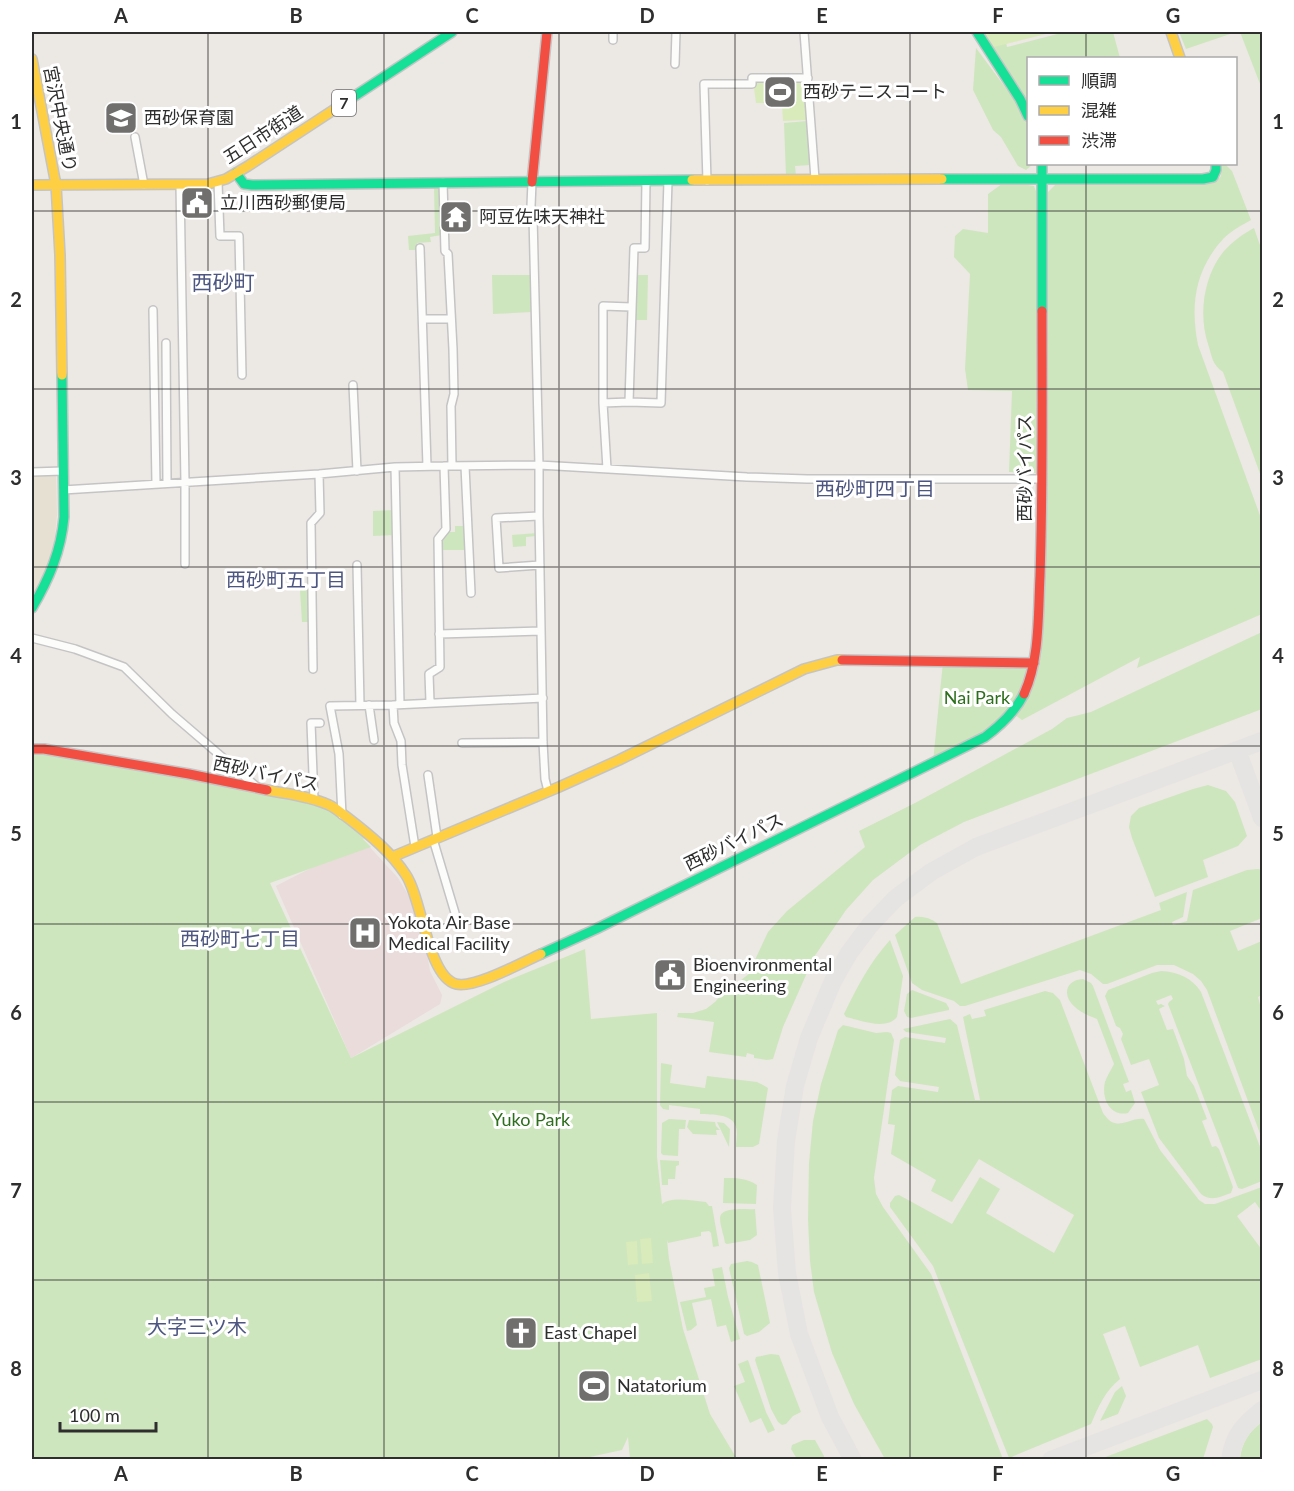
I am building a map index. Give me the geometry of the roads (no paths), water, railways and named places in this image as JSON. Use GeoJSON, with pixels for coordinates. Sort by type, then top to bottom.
{"type":"FeatureCollection","features":[{"type":"Feature","properties":{"kind":"street","name":"五日市街道"},"geometry":{"type":"LineString","coordinates":[[32,185],[180,185],[218,182],[236,173],[452,32]]}},
{"type":"Feature","properties":{"kind":"street"},"geometry":{"type":"LineString","coordinates":[[547,32],[531,206],[539,465],[543,742],[548,791]]}},
{"type":"Feature","properties":{"kind":"street"},"geometry":{"type":"LineString","coordinates":[[675,64],[676,32]]}},
{"type":"Feature","properties":{"kind":"street"},"geometry":{"type":"LineString","coordinates":[[804,32],[815,179]]}},
{"type":"Feature","properties":{"kind":"street"},"geometry":{"type":"LineString","coordinates":[[977,32],[1027,112]]}},
{"type":"Feature","properties":{"kind":"street"},"geometry":{"type":"LineString","coordinates":[[1171,32],[1180,57]]}},
{"type":"Feature","properties":{"kind":"street","name":"宮沢中央通り"},"geometry":{"type":"LineString","coordinates":[[32,59],[56,185],[60,255],[63,471],[63,532],[60,547],[46,584],[32,608]]}},
{"type":"Feature","properties":{"kind":"street"},"geometry":{"type":"LineString","coordinates":[[707,181],[704,84],[752,84],[752,78],[807,78]]}},
{"type":"Feature","properties":{"kind":"street"},"geometry":{"type":"LineString","coordinates":[[135,137],[144,185]]}},
{"type":"Feature","properties":{"kind":"street","name":"西砂バイパス"},"geometry":{"type":"LineString","coordinates":[[32,749],[44,749],[257,787],[331,806],[374,838],[407,876],[437,967],[443,977],[452,984],[461,986],[476,983],[588,933],[985,737],[998,728],[1018,706],[1026,690],[1034,663],[1040,586],[1042,479],[1042,165]]}},
{"type":"Feature","properties":{"kind":"street"},"geometry":{"type":"LineString","coordinates":[[236,173],[244,184],[252,185],[815,179],[1203,179],[1213,177],[1216,173],[1216,165]]}},
{"type":"Feature","properties":{"kind":"street"},"geometry":{"type":"LineString","coordinates":[[629,402],[634,249],[645,248],[646,181]]}},
{"type":"Feature","properties":{"kind":"street"},"geometry":{"type":"LineString","coordinates":[[603,403],[662,403],[668,181]]}},
{"type":"Feature","properties":{"kind":"street"},"geometry":{"type":"LineString","coordinates":[[218,182],[220,236],[239,236],[242,375]]}},
{"type":"Feature","properties":{"kind":"street"},"geometry":{"type":"LineString","coordinates":[[443,182],[444,239],[445,251],[448,254],[451,319],[452,466]]}},
{"type":"Feature","properties":{"kind":"street"},"geometry":{"type":"LineString","coordinates":[[180,185],[185,564]]}},
{"type":"Feature","properties":{"kind":"street"},"geometry":{"type":"LineString","coordinates":[[435,239],[444,239]]}},
{"type":"Feature","properties":{"kind":"street"},"geometry":{"type":"LineString","coordinates":[[420,248],[427,466]]}},
{"type":"Feature","properties":{"kind":"street"},"geometry":{"type":"LineString","coordinates":[[607,469],[603,403],[603,306],[631,307]]}},
{"type":"Feature","properties":{"kind":"street"},"geometry":{"type":"LineString","coordinates":[[153,310],[156,484]]}},
{"type":"Feature","properties":{"kind":"street"},"geometry":{"type":"LineString","coordinates":[[423,319],[451,319]]}},
{"type":"Feature","properties":{"kind":"street"},"geometry":{"type":"LineString","coordinates":[[165,343],[167,483]]}},
{"type":"Feature","properties":{"kind":"street"},"geometry":{"type":"LineString","coordinates":[[154,367],[166,367]]}},
{"type":"Feature","properties":{"kind":"street"},"geometry":{"type":"LineString","coordinates":[[353,385],[357,471]]}},
{"type":"Feature","properties":{"kind":"street"},"geometry":{"type":"LineString","coordinates":[[63,490],[427,466],[539,465],[807,479],[1042,479]]}},
{"type":"Feature","properties":{"kind":"street"},"geometry":{"type":"LineString","coordinates":[[430,702],[429,674],[440,667],[438,538],[446,529],[444,466]]}},
{"type":"Feature","properties":{"kind":"street"},"geometry":{"type":"LineString","coordinates":[[465,466],[471,593]]}},
{"type":"Feature","properties":{"kind":"street"},"geometry":{"type":"LineString","coordinates":[[395,467],[396,705],[394,723],[401,741],[402,765],[415,847]]}},
{"type":"Feature","properties":{"kind":"street"},"geometry":{"type":"LineString","coordinates":[[32,472],[63,471]]}},
{"type":"Feature","properties":{"kind":"street"},"geometry":{"type":"LineString","coordinates":[[314,669],[311,523],[320,513],[319,474]]}},
{"type":"Feature","properties":{"kind":"street"},"geometry":{"type":"LineString","coordinates":[[538,516],[496,518],[499,568],[540,565]]}},
{"type":"Feature","properties":{"kind":"street"},"geometry":{"type":"LineString","coordinates":[[357,565],[360,705]]}},
{"type":"Feature","properties":{"kind":"street"},"geometry":{"type":"LineString","coordinates":[[439,634],[541,631]]}},
{"type":"Feature","properties":{"kind":"street"},"geometry":{"type":"LineString","coordinates":[[32,638],[75,649],[124,667],[172,714],[257,787]]}},
{"type":"Feature","properties":{"kind":"street"},"geometry":{"type":"LineString","coordinates":[[392,857],[619,760],[804,669],[837,660],[1034,663]]}},
{"type":"Feature","properties":{"kind":"street"},"geometry":{"type":"LineString","coordinates":[[342,815],[339,754],[330,706],[543,698]]}},
{"type":"Feature","properties":{"kind":"street"},"geometry":{"type":"LineString","coordinates":[[369,705],[374,740]]}},
{"type":"Feature","properties":{"kind":"street"},"geometry":{"type":"LineString","coordinates":[[314,800],[311,723],[320,723]]}},
{"type":"Feature","properties":{"kind":"street"},"geometry":{"type":"LineString","coordinates":[[462,743],[543,742]]}},
{"type":"Feature","properties":{"kind":"street"},"geometry":{"type":"LineString","coordinates":[[428,775],[435,838],[455,913]]}},
{"type":"Feature","properties":{"kind":"place","name":"西砂テニスコート"},"geometry":{"type":"Point","coordinates":[780,92]}},
{"type":"Feature","properties":{"kind":"place","name":"西砂保育園"},"geometry":{"type":"Point","coordinates":[121,118]}},
{"type":"Feature","properties":{"kind":"place","name":"立川西砂郵便局"},"geometry":{"type":"Point","coordinates":[197,203]}},
{"type":"Feature","properties":{"kind":"place","name":"阿豆佐味天神社"},"geometry":{"type":"Point","coordinates":[456,217]}},
{"type":"Feature","properties":{"kind":"place","name":"Yokota Air Base Medical Facility"},"geometry":{"type":"Point","coordinates":[365,933]}},
{"type":"Feature","properties":{"kind":"place","name":"Bioenvironmental Engineering"},"geometry":{"type":"Point","coordinates":[670,975]}},
{"type":"Feature","properties":{"kind":"place","name":"East Chapel"},"geometry":{"type":"Point","coordinates":[521,1333]}},
{"type":"Feature","properties":{"kind":"place","name":"Natatorium"},"geometry":{"type":"Point","coordinates":[594,1386]}},
{"type":"Feature","properties":{"kind":"district","name":"西砂町"},"geometry":{"type":"Point","coordinates":[223,283]}},
{"type":"Feature","properties":{"kind":"district","name":"西砂町四丁目"},"geometry":{"type":"Point","coordinates":[875,489]}},
{"type":"Feature","properties":{"kind":"district","name":"西砂町五丁目"},"geometry":{"type":"Point","coordinates":[286,580]}},
{"type":"Feature","properties":{"kind":"district","name":"西砂町七丁目"},"geometry":{"type":"Point","coordinates":[240,939]}},
{"type":"Feature","properties":{"kind":"district","name":"大字三ツ木"},"geometry":{"type":"Point","coordinates":[197,1327]}},
{"type":"Feature","properties":{"kind":"park label","name":"Nai Park"},"geometry":{"type":"Point","coordinates":[977,698]}},
{"type":"Feature","properties":{"kind":"park label","name":"Yuko Park"},"geometry":{"type":"Point","coordinates":[531,1120]}}]}
